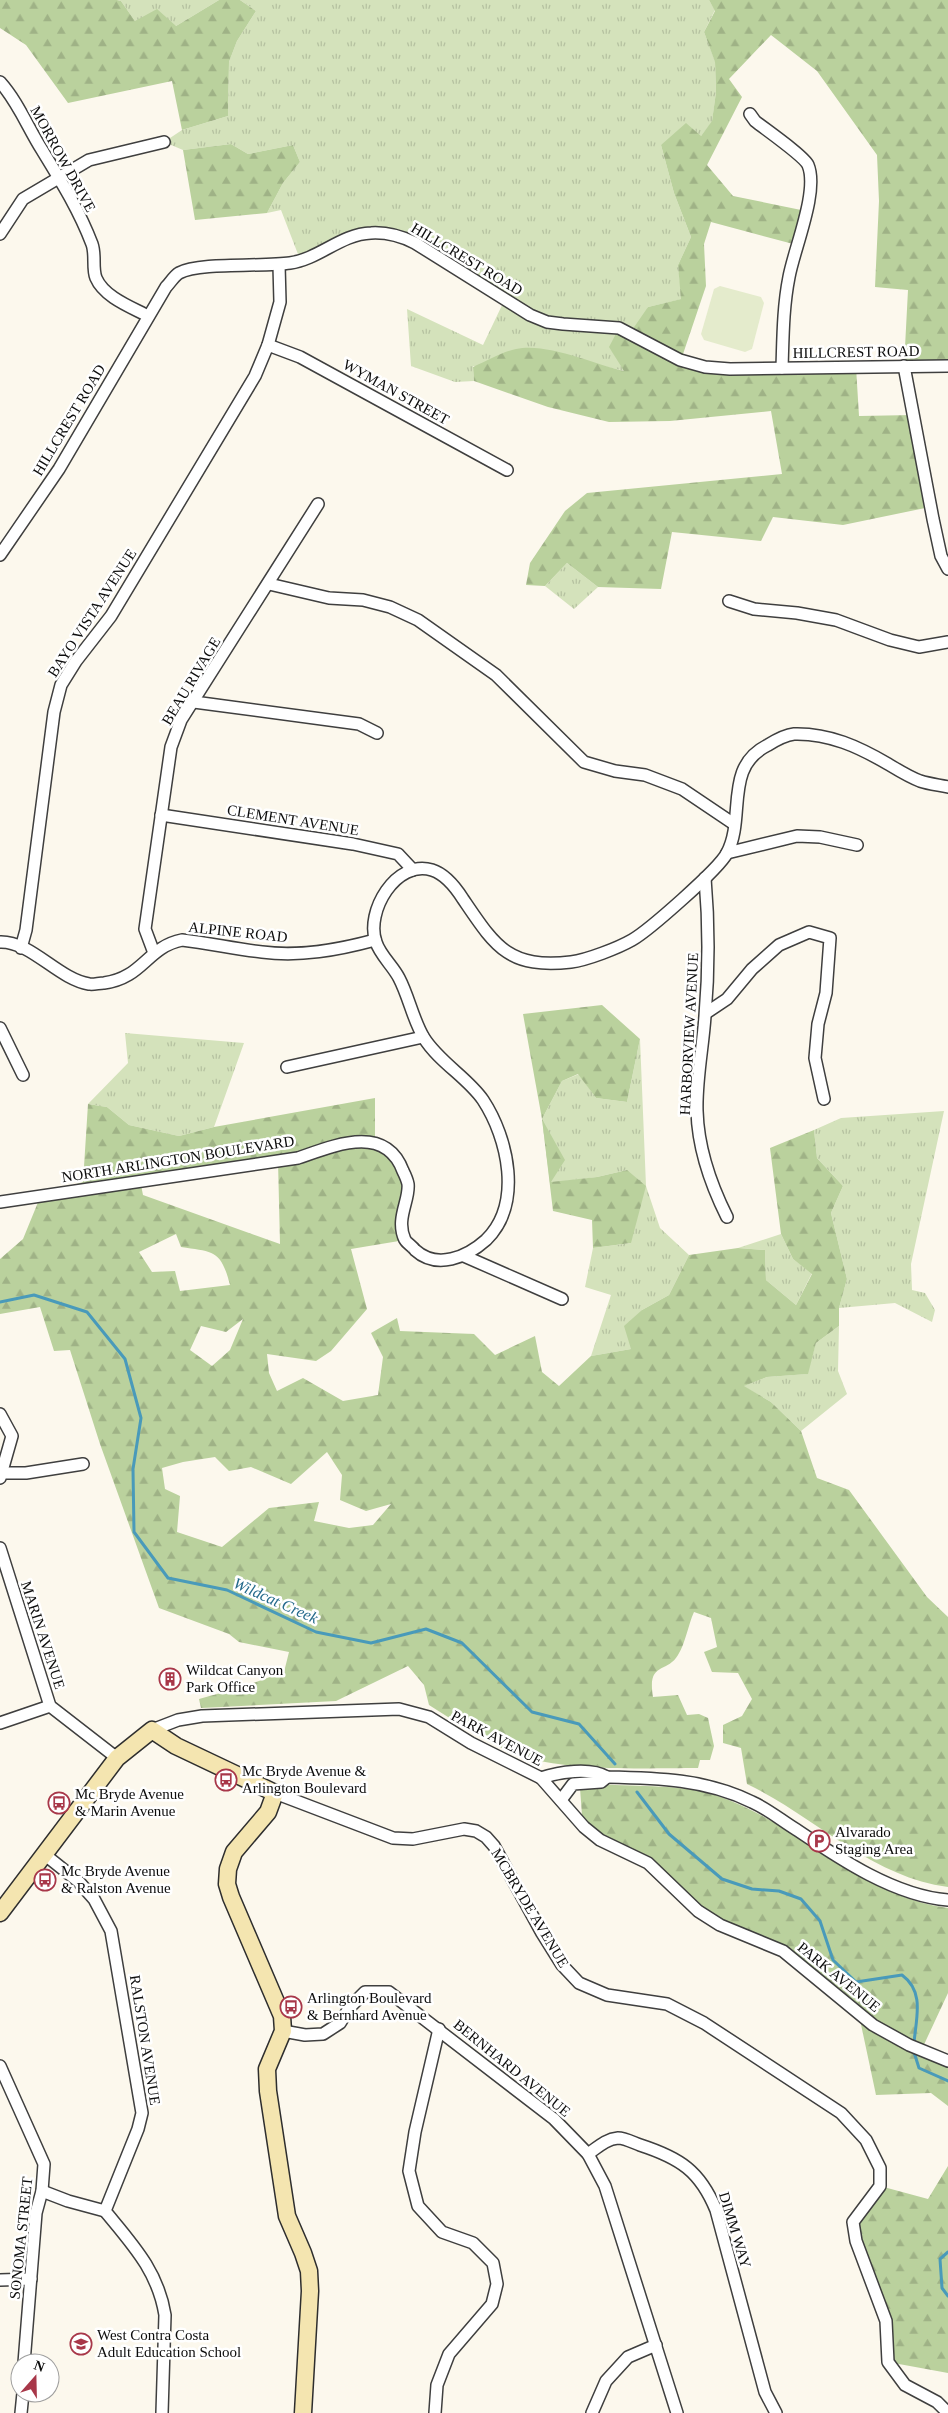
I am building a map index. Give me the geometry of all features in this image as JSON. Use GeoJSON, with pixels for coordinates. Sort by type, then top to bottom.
{"type":"FeatureCollection","features":[{"type":"Feature","properties":{"kind":"main road"},"geometry":{"type":"LineString","coordinates":[[0,1913],[117,1758],[152,1730]]}},
{"type":"Feature","properties":{"kind":"main road","name":"MCBRYDE AVENUE"},"geometry":{"type":"LineString","coordinates":[[152,1730],[176,1746],[275,1793]]}},
{"type":"Feature","properties":{"kind":"main road"},"geometry":{"type":"LineString","coordinates":[[275,1793],[268,1812],[234,1852],[228,1869],[227,1884],[231,1898],[282,2016],[283,2031],[267,2069],[268,2091],[287,2216],[309,2271],[310,2291],[304,2413]]}},
{"type":"Feature","properties":{"kind":"street","name":"MORROW DRIVE"},"geometry":{"type":"LineString","coordinates":[[0,82],[8,91],[42,151],[60,177],[93,247],[96,278],[106,292],[148,316]]}},
{"type":"Feature","properties":{"kind":"street"},"geometry":{"type":"LineString","coordinates":[[750,114],[755,121],[807,163],[812,178],[806,211],[789,276],[784,312],[782,368]]}},
{"type":"Feature","properties":{"kind":"street"},"geometry":{"type":"LineString","coordinates":[[0,234],[24,199],[89,160],[164,142]]}},
{"type":"Feature","properties":{"kind":"street","name":"HILLCREST ROAD"},"geometry":{"type":"LineString","coordinates":[[0,555],[59,469],[148,316],[166,287],[179,273],[200,268],[279,265],[301,262],[352,236],[371,233],[397,235],[415,243],[530,315],[547,322],[619,328],[680,360],[706,367],[948,366]]}},
{"type":"Feature","properties":{"kind":"street","name":"BAYO VISTA AVENUE"},"geometry":{"type":"LineString","coordinates":[[21,948],[26,930],[54,712],[60,685],[76,661],[112,616],[239,403],[268,346],[280,302],[279,265]]}},
{"type":"Feature","properties":{"kind":"street","name":"WYMAN STREET"},"geometry":{"type":"LineString","coordinates":[[268,346],[300,357],[507,470]]}},
{"type":"Feature","properties":{"kind":"street"},"geometry":{"type":"LineString","coordinates":[[904,366],[936,533],[941,556],[948,569]]}},
{"type":"Feature","properties":{"kind":"street","name":"BEAU RIVAGE"},"geometry":{"type":"LineString","coordinates":[[154,953],[145,929],[171,746],[181,720],[318,504]]}},
{"type":"Feature","properties":{"kind":"street"},"geometry":{"type":"LineString","coordinates":[[269,584],[329,598],[363,600],[390,607],[418,620],[496,675],[584,762],[615,771],[645,776],[682,789],[734,824]]}},
{"type":"Feature","properties":{"kind":"street"},"geometry":{"type":"LineString","coordinates":[[729,600],[754,609],[797,613],[836,620],[890,640],[919,647],[948,642]]}},
{"type":"Feature","properties":{"kind":"street"},"geometry":{"type":"LineString","coordinates":[[194,702],[359,724],[377,733]]}},
{"type":"Feature","properties":{"kind":"street"},"geometry":{"type":"LineString","coordinates":[[375,940],[376,914],[384,892],[395,879],[413,870],[432,870],[454,886],[493,943],[513,956],[540,963],[575,962],[633,940],[705,878],[727,853],[734,824],[739,781],[754,752],[789,734],[825,735],[868,752],[918,781],[948,787]]}},
{"type":"Feature","properties":{"kind":"street","name":"CLEMENT AVENUE"},"geometry":{"type":"LineString","coordinates":[[161,815],[353,844],[398,854],[413,870]]}},
{"type":"Feature","properties":{"kind":"street"},"geometry":{"type":"LineString","coordinates":[[727,853],[797,836],[820,837],[857,846]]}},
{"type":"Feature","properties":{"kind":"street","name":"HARBORVIEW AVENUE"},"geometry":{"type":"LineString","coordinates":[[705,878],[710,926],[706,1013],[697,1111],[701,1141],[713,1189],[727,1217]]}},
{"type":"Feature","properties":{"kind":"street"},"geometry":{"type":"LineString","coordinates":[[706,1013],[726,999],[752,969],[778,945],[809,932],[830,938],[826,993],[818,1024],[815,1058],[824,1100]]}},
{"type":"Feature","properties":{"kind":"street","name":"ALPINE ROAD"},"geometry":{"type":"LineString","coordinates":[[0,942],[21,948],[68,977],[90,985],[116,981],[137,971],[154,953],[169,943],[182,940],[264,952],[303,953],[338,950],[375,940]]}},
{"type":"Feature","properties":{"kind":"street","name":"NORTH ARLINGTON BOULEVARD"},"geometry":{"type":"LineString","coordinates":[[0,1202],[298,1158],[340,1144],[375,1142],[397,1156],[409,1186],[401,1214],[405,1240],[420,1254],[446,1261],[464,1256],[488,1238],[501,1216],[508,1189],[507,1162],[500,1130],[481,1097],[451,1070],[423,1037],[398,977],[375,940]]}},
{"type":"Feature","properties":{"kind":"street"},"geometry":{"type":"LineString","coordinates":[[0,1028],[23,1075]]}},
{"type":"Feature","properties":{"kind":"street"},"geometry":{"type":"LineString","coordinates":[[287,1067],[423,1037]]}},
{"type":"Feature","properties":{"kind":"street"},"geometry":{"type":"LineString","coordinates":[[464,1256],[562,1299]]}},
{"type":"Feature","properties":{"kind":"street"},"geometry":{"type":"LineString","coordinates":[[0,1414],[12,1436],[1,1476],[83,1464]]}},
{"type":"Feature","properties":{"kind":"street","name":"MARIN AVENUE"},"geometry":{"type":"LineString","coordinates":[[0,1548],[50,1706],[117,1758]]}},
{"type":"Feature","properties":{"kind":"street"},"geometry":{"type":"LineString","coordinates":[[0,1723],[50,1706]]}},
{"type":"Feature","properties":{"kind":"street","name":"PARK AVENUE"},"geometry":{"type":"LineString","coordinates":[[152,1730],[178,1720],[199,1716],[399,1709],[429,1717],[471,1743],[541,1778],[584,1827],[600,1840],[648,1863],[698,1911],[720,1925],[783,1951],[859,2015],[909,2045],[948,2061]]}},
{"type":"Feature","properties":{"kind":"street"},"geometry":{"type":"LineString","coordinates":[[541,1778],[563,1771],[572,1778],[601,1782],[607,1777],[695,1782],[731,1792],[770,1812],[834,1855],[878,1879],[914,1892],[948,1900]]}},
{"type":"Feature","properties":{"kind":"street"},"geometry":{"type":"LineString","coordinates":[[561,1800],[572,1778]]}},
{"type":"Feature","properties":{"kind":"street","name":"MCBRYDE AVENUE"},"geometry":{"type":"LineString","coordinates":[[275,1793],[393,1838],[412,1839],[464,1829],[476,1831],[486,1837],[494,1846],[562,1966],[579,1983],[607,1995],[667,2004],[697,2019],[841,2114],[866,2140],[880,2168],[880,2186],[853,2222],[856,2241],[886,2322],[888,2362],[905,2385],[937,2402],[948,2413]]}},
{"type":"Feature","properties":{"kind":"street","name":"RALSTON AVENUE"},"geometry":{"type":"LineString","coordinates":[[44,1854],[79,1882],[94,1898],[111,1931],[141,2100],[142,2113],[138,2129],[105,2211]]}},
{"type":"Feature","properties":{"kind":"street","name":"BERNHARD AVENUE"},"geometry":{"type":"LineString","coordinates":[[283,2031],[305,2035],[323,2034],[340,2023],[350,2006],[365,1992],[389,1992],[554,2119],[588,2154],[605,2186],[677,2413]]}},
{"type":"Feature","properties":{"kind":"street"},"geometry":{"type":"LineString","coordinates":[[435,2413],[437,2385],[449,2354],[492,2304],[497,2284],[493,2263],[485,2254],[473,2243],[442,2232],[418,2206],[409,2171],[415,2132],[439,2029]]}},
{"type":"Feature","properties":{"kind":"street","name":"SONOMA STREET"},"geometry":{"type":"LineString","coordinates":[[0,2066],[44,2164],[42,2191],[36,2213],[25,2353]]}},
{"type":"Feature","properties":{"kind":"street","name":"DIMM WAY"},"geometry":{"type":"LineString","coordinates":[[588,2154],[604,2142],[620,2138],[672,2158],[692,2171],[707,2188],[716,2210],[765,2392],[776,2413]]}},
{"type":"Feature","properties":{"kind":"street"},"geometry":{"type":"LineString","coordinates":[[42,2191],[68,2202],[105,2211],[149,2266],[163,2303],[165,2315],[162,2413]]}},
{"type":"Feature","properties":{"kind":"street"},"geometry":{"type":"LineString","coordinates":[[0,2280],[31,2279]]}},
{"type":"Feature","properties":{"kind":"street"},"geometry":{"type":"LineString","coordinates":[[592,2413],[606,2381],[628,2357],[656,2345]]}},
{"type":"Feature","properties":{"kind":"green space"},"geometry":{"type":"Polygon","coordinates":[[[0,0],[117,0],[121,1],[135,21],[157,9],[176,26],[219,0],[240,0],[256,11],[237,41],[229,62],[228,116],[182,130],[172,81],[68,103],[26,45],[0,28],[0,0]]]}},
{"type":"Feature","properties":{"kind":"green space"},"geometry":{"type":"Polygon","coordinates":[[[117,0],[219,0],[176,26],[135,21],[121,1],[117,0]]]}},
{"type":"Feature","properties":{"kind":"green space"},"geometry":{"type":"Polygon","coordinates":[[[240,0],[709,0],[715,10],[704,32],[715,61],[716,92],[712,122],[701,136],[661,145],[674,193],[691,237],[678,265],[682,299],[648,307],[625,371],[598,365],[473,366],[474,381],[455,382],[411,366],[407,309],[483,345],[505,299],[415,243],[371,233],[301,262],[281,210],[267,213],[283,183],[300,162],[293,145],[248,154],[231,144],[183,150],[164,142],[182,130],[228,116],[229,62],[237,41],[256,11],[240,0]]]}},
{"type":"Feature","properties":{"kind":"green space"},"geometry":{"type":"Polygon","coordinates":[[[709,0],[948,0],[948,366],[904,366],[908,290],[875,287],[879,201],[877,155],[817,71],[771,35],[729,79],[742,97],[707,165],[733,196],[806,211],[797,245],[711,222],[704,244],[706,286],[681,360],[705,367],[856,367],[859,416],[913,415],[930,507],[843,525],[773,517],[761,541],[672,532],[661,589],[598,587],[567,563],[545,586],[526,585],[530,563],[565,511],[587,493],[782,474],[771,411],[670,421],[609,422],[548,407],[474,381],[473,367],[505,352],[528,348],[555,351],[624,371],[609,347],[619,328],[630,333],[648,307],[681,299],[678,265],[691,237],[674,193],[661,145],[686,123],[701,136],[712,121],[716,92],[715,62],[704,32],[715,11],[709,0]]]}},
{"type":"Feature","properties":{"kind":"green space"},"geometry":{"type":"Polygon","coordinates":[[[231,144],[248,154],[293,145],[300,162],[283,183],[267,213],[195,220],[183,150],[231,144]]]}},
{"type":"Feature","properties":{"kind":"green space"},"geometry":{"type":"Polygon","coordinates":[[[720,286],[761,297],[764,303],[752,349],[745,352],[704,340],[701,334],[714,289],[720,286]]]}},
{"type":"Feature","properties":{"kind":"green space"},"geometry":{"type":"Polygon","coordinates":[[[567,563],[598,587],[574,609],[545,586],[567,563]]]}},
{"type":"Feature","properties":{"kind":"green space"},"geometry":{"type":"Polygon","coordinates":[[[602,1005],[640,1039],[627,1102],[596,1098],[578,1074],[562,1081],[542,1119],[523,1014],[602,1005]]]}},
{"type":"Feature","properties":{"kind":"green space"},"geometry":{"type":"Polygon","coordinates":[[[125,1033],[244,1043],[214,1127],[179,1136],[129,1125],[107,1107],[88,1104],[128,1063],[125,1033]]]}},
{"type":"Feature","properties":{"kind":"green space"},"geometry":{"type":"Polygon","coordinates":[[[640,1039],[646,1186],[660,1228],[689,1255],[669,1295],[642,1310],[631,1349],[591,1356],[611,1295],[585,1287],[593,1248],[631,1243],[627,1170],[597,1177],[550,1183],[542,1119],[562,1081],[579,1074],[596,1098],[627,1102],[640,1039]]]}},
{"type":"Feature","properties":{"kind":"green space"},"geometry":{"type":"Polygon","coordinates":[[[375,1098],[375,1142],[397,1156],[409,1186],[405,1240],[351,1249],[367,1309],[331,1351],[316,1361],[267,1354],[269,1373],[277,1391],[303,1378],[343,1401],[378,1395],[383,1357],[371,1333],[397,1318],[400,1331],[474,1334],[495,1355],[535,1336],[542,1372],[559,1386],[591,1356],[631,1349],[624,1326],[642,1310],[669,1295],[689,1255],[738,1248],[765,1250],[766,1280],[796,1305],[812,1274],[793,1259],[781,1234],[770,1148],[814,1130],[817,1158],[843,1186],[831,1213],[847,1279],[839,1308],[839,1326],[816,1343],[808,1374],[767,1377],[744,1386],[771,1402],[801,1431],[817,1478],[849,1490],[927,1597],[948,1617],[948,1887],[920,1881],[893,1871],[844,1844],[772,1797],[747,1784],[741,1748],[723,1743],[723,1725],[742,1716],[752,1699],[738,1673],[712,1672],[704,1652],[717,1647],[711,1618],[694,1612],[678,1655],[669,1665],[655,1673],[652,1686],[653,1697],[678,1695],[687,1715],[699,1714],[708,1718],[714,1746],[710,1760],[700,1760],[698,1768],[583,1767],[519,1755],[484,1739],[429,1705],[424,1685],[408,1666],[336,1701],[201,1708],[199,1699],[242,1687],[284,1672],[289,1652],[239,1642],[229,1634],[159,1608],[100,1444],[70,1350],[54,1351],[40,1307],[0,1314],[0,1259],[23,1239],[41,1195],[83,1182],[88,1104],[107,1107],[129,1125],[179,1136],[214,1127],[375,1098]],[[278,1161],[140,1180],[143,1195],[280,1244],[278,1161]],[[176,1234],[139,1252],[152,1272],[175,1271],[180,1291],[230,1285],[227,1274],[219,1259],[209,1252],[181,1247],[176,1234]],[[243,1319],[226,1332],[201,1326],[190,1350],[212,1366],[230,1350],[243,1319]],[[327,1452],[291,1484],[251,1467],[229,1471],[215,1457],[183,1462],[162,1468],[165,1489],[180,1496],[177,1532],[222,1547],[269,1508],[319,1502],[314,1521],[349,1528],[373,1525],[391,1504],[366,1511],[340,1500],[342,1475],[327,1452]]]}},
{"type":"Feature","properties":{"kind":"green space"},"geometry":{"type":"Polygon","coordinates":[[[944,1111],[911,1264],[912,1290],[925,1293],[935,1310],[932,1322],[895,1303],[839,1308],[847,1279],[831,1213],[843,1186],[817,1158],[814,1130],[841,1118],[944,1111]]]}},
{"type":"Feature","properties":{"kind":"green space"},"geometry":{"type":"Polygon","coordinates":[[[542,1119],[565,1160],[551,1182],[597,1177],[627,1170],[646,1186],[631,1243],[593,1248],[592,1220],[553,1211],[542,1119]]]}},
{"type":"Feature","properties":{"kind":"green space"},"geometry":{"type":"Polygon","coordinates":[[[781,1234],[793,1259],[812,1273],[796,1305],[766,1280],[765,1250],[738,1248],[781,1234]]]}},
{"type":"Feature","properties":{"kind":"green space"},"geometry":{"type":"Polygon","coordinates":[[[839,1326],[838,1371],[847,1394],[801,1431],[771,1402],[743,1386],[767,1377],[807,1374],[816,1343],[839,1326]]]}},
{"type":"Feature","properties":{"kind":"green space"},"geometry":{"type":"Polygon","coordinates":[[[601,1784],[690,1789],[718,1796],[748,1808],[858,1875],[886,1889],[916,1901],[948,1908],[948,1993],[921,2051],[948,2062],[948,2106],[931,2093],[876,2095],[859,2015],[780,1954],[719,1929],[645,1867],[583,1829],[580,1788],[601,1784]]]}},
{"type":"Feature","properties":{"kind":"green space"},"geometry":{"type":"Polygon","coordinates":[[[948,2166],[948,2373],[888,2362],[886,2321],[853,2222],[880,2186],[928,2199],[948,2166]]]}},
{"type":"Feature","properties":{"kind":"waterway","name":"Wildcat Creek"},"geometry":{"type":"LineString","coordinates":[[0,1302],[34,1295],[87,1312],[125,1359],[141,1418],[133,1469],[134,1532],[168,1578],[227,1590],[316,1632],[371,1643],[426,1629],[462,1643],[532,1712],[579,1724],[615,1764]]}},
{"type":"Feature","properties":{"kind":"waterway","name":"Wildcat Creek"},"geometry":{"type":"LineString","coordinates":[[637,1792],[669,1834],[722,1879],[752,1889],[779,1891],[801,1899],[820,1921],[833,1960],[856,1982],[902,1975],[914,1989],[916,1997],[917,2015],[914,2043]]}},
{"type":"Feature","properties":{"kind":"waterway","name":"Wildcat Creek"},"geometry":{"type":"LineString","coordinates":[[913,2049],[919,2068],[948,2081]]}},
{"type":"Feature","properties":{"kind":"waterway","name":"Wildcat Creek"},"geometry":{"type":"LineString","coordinates":[[948,2252],[940,2259],[942,2288],[948,2296]]}},
{"type":"Feature","properties":{"kind":"place","name":"Wildcat Canyon Park Office"},"geometry":{"type":"Point","coordinates":[170,1679]}},
{"type":"Feature","properties":{"kind":"place","name":"Mc Bryde Avenue & Arlington Boulevard"},"geometry":{"type":"Point","coordinates":[226,1780]}},
{"type":"Feature","properties":{"kind":"place","name":"Mc Bryde Avenue & Marin Avenue"},"geometry":{"type":"Point","coordinates":[59,1803]}},
{"type":"Feature","properties":{"kind":"place","name":"Alvarado Staging Area"},"geometry":{"type":"Point","coordinates":[819,1841]}},
{"type":"Feature","properties":{"kind":"place","name":"Mc Bryde Avenue & Ralston Avenue"},"geometry":{"type":"Point","coordinates":[45,1880]}},
{"type":"Feature","properties":{"kind":"place","name":"Arlington Boulevard & Bernhard Avenue"},"geometry":{"type":"Point","coordinates":[291,2007]}},
{"type":"Feature","properties":{"kind":"place","name":"West Contra Costa Adult Education School"},"geometry":{"type":"Point","coordinates":[81,2344]}}]}
